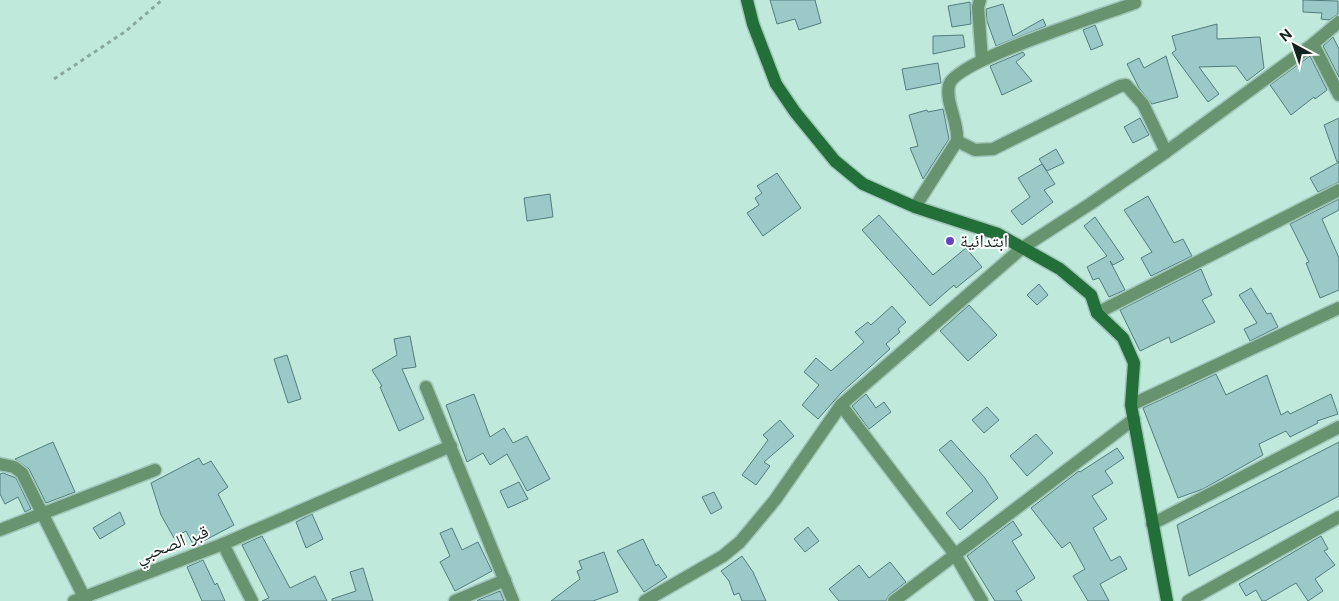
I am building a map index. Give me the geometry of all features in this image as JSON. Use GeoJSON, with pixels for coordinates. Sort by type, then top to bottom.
{"type":"FeatureCollection","features":[{"type":"Feature","properties":{"kind":"street"},"geometry":{"type":"LineString","coordinates":[[747,0],[753,24],[776,84],[834,161],[862,184],[915,207],[998,234],[1060,269],[1090,295],[1097,314],[1123,338],[1134,363],[1131,405],[1167,601]]}},
{"type":"Feature","properties":{"kind":"street"},"geometry":{"type":"LineString","coordinates":[[980,0],[978,6],[982,60]]}},
{"type":"Feature","properties":{"kind":"street"},"geometry":{"type":"LineString","coordinates":[[915,207],[957,141],[958,130],[952,107],[950,84],[960,71],[1011,47],[1135,3]]}},
{"type":"Feature","properties":{"kind":"street"},"geometry":{"type":"LineString","coordinates":[[651,600],[723,556],[740,542],[775,500],[841,405],[1022,248],[1166,152],[1313,44],[1339,22]]}},
{"type":"Feature","properties":{"kind":"street"},"geometry":{"type":"LineString","coordinates":[[1313,44],[1339,95]]}},
{"type":"Feature","properties":{"kind":"street"},"geometry":{"type":"LineString","coordinates":[[957,141],[975,150],[993,149],[1120,86],[1126,86],[1143,104],[1166,152]]}},
{"type":"Feature","properties":{"kind":"street"},"geometry":{"type":"LineString","coordinates":[[1097,314],[1339,190]]}},
{"type":"Feature","properties":{"kind":"street"},"geometry":{"type":"LineString","coordinates":[[1131,405],[1339,308]]}},
{"type":"Feature","properties":{"kind":"street"},"geometry":{"type":"LineString","coordinates":[[426,388],[513,601]]}},
{"type":"Feature","properties":{"kind":"street"},"geometry":{"type":"LineString","coordinates":[[841,405],[954,553],[982,601]]}},
{"type":"Feature","properties":{"kind":"street"},"geometry":{"type":"LineString","coordinates":[[894,601],[954,553],[1134,418]]}},
{"type":"Feature","properties":{"kind":"street"},"geometry":{"type":"LineString","coordinates":[[1152,524],[1339,427]]}},
{"type":"Feature","properties":{"kind":"street"},"geometry":{"type":"LineString","coordinates":[[223,544],[451,446]]}},
{"type":"Feature","properties":{"kind":"street"},"geometry":{"type":"LineString","coordinates":[[0,464],[14,467],[22,473],[44,512],[81,600]]}},
{"type":"Feature","properties":{"kind":"street"},"geometry":{"type":"LineString","coordinates":[[0,530],[155,470]]}},
{"type":"Feature","properties":{"kind":"street"},"geometry":{"type":"LineString","coordinates":[[1188,601],[1339,517]]}},
{"type":"Feature","properties":{"kind":"street","name":"قبر الصحبي"},"geometry":{"type":"LineString","coordinates":[[81,600],[223,544],[252,601]]}},
{"type":"Feature","properties":{"kind":"street"},"geometry":{"type":"LineString","coordinates":[[455,601],[505,580]]}},
{"type":"Feature","properties":{"kind":"path"},"geometry":{"type":"LineString","coordinates":[[54,79],[126,31],[162,0]]}},
{"type":"Feature","properties":{"kind":"building"},"geometry":{"type":"Polygon","coordinates":[[[770,0],[815,0],[821,23],[799,30],[795,19],[777,24],[770,0]]]}},
{"type":"Feature","properties":{"kind":"building"},"geometry":{"type":"Polygon","coordinates":[[[1303,0],[1338,1],[1338,14],[1329,20],[1321,19],[1322,13],[1303,12],[1303,0]]]}},
{"type":"Feature","properties":{"kind":"building"},"geometry":{"type":"Polygon","coordinates":[[[970,2],[971,24],[952,27],[948,6],[970,2]]]}},
{"type":"Feature","properties":{"kind":"building"},"geometry":{"type":"Polygon","coordinates":[[[1003,4],[1013,36],[1043,19],[1046,26],[996,46],[987,21],[986,9],[1003,4]]]}},
{"type":"Feature","properties":{"kind":"building"},"geometry":{"type":"Polygon","coordinates":[[[1217,24],[1217,39],[1260,37],[1264,68],[1247,81],[1236,66],[1199,67],[1219,94],[1208,102],[1172,53],[1176,50],[1172,36],[1217,24]]]}},
{"type":"Feature","properties":{"kind":"building"},"geometry":{"type":"Polygon","coordinates":[[[1095,25],[1103,45],[1091,50],[1083,30],[1095,25]]]}},
{"type":"Feature","properties":{"kind":"building"},"geometry":{"type":"Polygon","coordinates":[[[963,35],[965,47],[933,54],[933,36],[963,35]]]}},
{"type":"Feature","properties":{"kind":"building"},"geometry":{"type":"Polygon","coordinates":[[[1333,37],[1339,49],[1339,77],[1323,46],[1333,37]]]}},
{"type":"Feature","properties":{"kind":"building"},"geometry":{"type":"Polygon","coordinates":[[[1023,52],[1025,55],[1016,62],[1032,81],[1002,95],[990,66],[1023,52]]]}},
{"type":"Feature","properties":{"kind":"building"},"geometry":{"type":"Polygon","coordinates":[[[1166,56],[1178,97],[1152,104],[1139,88],[1127,64],[1139,58],[1144,68],[1166,56]]]}},
{"type":"Feature","properties":{"kind":"building"},"geometry":{"type":"Polygon","coordinates":[[[1310,56],[1327,90],[1315,99],[1314,97],[1291,115],[1270,85],[1310,56]]]}},
{"type":"Feature","properties":{"kind":"building"},"geometry":{"type":"Polygon","coordinates":[[[938,63],[941,83],[906,90],[902,69],[938,63]]]}},
{"type":"Feature","properties":{"kind":"building"},"geometry":{"type":"Polygon","coordinates":[[[943,109],[949,139],[923,179],[910,148],[918,146],[909,115],[927,110],[928,112],[943,109]]]}},
{"type":"Feature","properties":{"kind":"building"},"geometry":{"type":"Polygon","coordinates":[[[1140,118],[1149,135],[1133,143],[1124,127],[1140,118]]]}},
{"type":"Feature","properties":{"kind":"building"},"geometry":{"type":"Polygon","coordinates":[[[1339,118],[1339,162],[1337,162],[1324,125],[1339,118]]]}},
{"type":"Feature","properties":{"kind":"building"},"geometry":{"type":"Polygon","coordinates":[[[1056,149],[1064,163],[1047,171],[1039,159],[1056,149]]]}},
{"type":"Feature","properties":{"kind":"building"},"geometry":{"type":"Polygon","coordinates":[[[1339,162],[1339,182],[1318,192],[1310,178],[1339,162]]]}},
{"type":"Feature","properties":{"kind":"building"},"geometry":{"type":"Polygon","coordinates":[[[1042,164],[1055,184],[1044,190],[1053,202],[1022,225],[1011,211],[1030,197],[1018,178],[1042,164]]]}},
{"type":"Feature","properties":{"kind":"building"},"geometry":{"type":"Polygon","coordinates":[[[777,173],[801,208],[763,236],[747,213],[759,205],[755,198],[762,193],[757,186],[777,173]]]}},
{"type":"Feature","properties":{"kind":"building"},"geometry":{"type":"Polygon","coordinates":[[[550,194],[553,217],[527,221],[524,198],[550,194]]]}},
{"type":"Feature","properties":{"kind":"building"},"geometry":{"type":"Polygon","coordinates":[[[1148,196],[1174,243],[1183,239],[1192,256],[1151,276],[1141,258],[1152,252],[1124,210],[1148,196]]]}},
{"type":"Feature","properties":{"kind":"building"},"geometry":{"type":"Polygon","coordinates":[[[1339,199],[1339,210],[1322,219],[1339,258],[1339,290],[1320,298],[1306,263],[1309,262],[1290,224],[1339,199]]]}},
{"type":"Feature","properties":{"kind":"building"},"geometry":{"type":"Polygon","coordinates":[[[879,215],[933,275],[966,248],[982,267],[956,288],[954,285],[930,306],[862,230],[879,215]]]}},
{"type":"Feature","properties":{"kind":"building"},"geometry":{"type":"Polygon","coordinates":[[[1095,217],[1124,259],[1113,265],[1110,261],[1125,290],[1109,297],[1099,278],[1093,280],[1087,267],[1107,256],[1084,226],[1095,217]]]}},
{"type":"Feature","properties":{"kind":"building"},"geometry":{"type":"Polygon","coordinates":[[[1201,269],[1212,295],[1202,300],[1215,322],[1171,343],[1169,337],[1140,351],[1120,310],[1201,269]]]}},
{"type":"Feature","properties":{"kind":"building"},"geometry":{"type":"Polygon","coordinates":[[[1039,284],[1048,295],[1037,305],[1027,295],[1039,284]]]}},
{"type":"Feature","properties":{"kind":"building"},"geometry":{"type":"Polygon","coordinates":[[[1251,288],[1267,314],[1271,313],[1278,327],[1250,341],[1244,329],[1257,323],[1239,295],[1251,288]]]}},
{"type":"Feature","properties":{"kind":"building"},"geometry":{"type":"Polygon","coordinates":[[[969,305],[997,335],[968,361],[940,331],[969,305]]]}},
{"type":"Feature","properties":{"kind":"building"},"geometry":{"type":"Polygon","coordinates":[[[892,306],[906,322],[898,329],[900,332],[886,344],[890,349],[841,393],[818,419],[802,405],[819,385],[804,372],[816,358],[831,371],[864,342],[855,332],[868,322],[871,325],[892,306]]]}},
{"type":"Feature","properties":{"kind":"building"},"geometry":{"type":"Polygon","coordinates":[[[410,336],[416,367],[402,369],[424,419],[399,431],[380,387],[382,386],[372,370],[397,355],[394,339],[410,336]]]}},
{"type":"Feature","properties":{"kind":"building"},"geometry":{"type":"Polygon","coordinates":[[[287,355],[301,399],[288,403],[274,359],[287,355]]]}},
{"type":"Feature","properties":{"kind":"building"},"geometry":{"type":"Polygon","coordinates":[[[1216,374],[1226,395],[1267,375],[1281,415],[1288,411],[1290,414],[1331,394],[1338,414],[1317,421],[1318,423],[1290,437],[1286,431],[1259,444],[1263,455],[1203,489],[1178,498],[1143,408],[1216,374]]]}},
{"type":"Feature","properties":{"kind":"building"},"geometry":{"type":"Polygon","coordinates":[[[474,394],[490,437],[504,428],[513,443],[527,436],[550,479],[527,491],[507,454],[490,465],[483,453],[467,462],[446,405],[474,394]]]}},
{"type":"Feature","properties":{"kind":"building"},"geometry":{"type":"Polygon","coordinates":[[[866,394],[876,408],[884,402],[891,412],[869,429],[852,406],[866,394]]]}},
{"type":"Feature","properties":{"kind":"building"},"geometry":{"type":"Polygon","coordinates":[[[987,407],[999,420],[984,433],[972,420],[987,407]]]}},
{"type":"Feature","properties":{"kind":"building"},"geometry":{"type":"Polygon","coordinates":[[[780,420],[794,436],[764,462],[770,466],[756,485],[742,475],[768,440],[763,435],[780,420]]]}},
{"type":"Feature","properties":{"kind":"building"},"geometry":{"type":"Polygon","coordinates":[[[1036,434],[1053,453],[1027,476],[1010,456],[1036,434]]]}},
{"type":"Feature","properties":{"kind":"building"},"geometry":{"type":"Polygon","coordinates":[[[951,440],[985,478],[998,498],[960,530],[946,513],[973,491],[939,450],[951,440]]]}},
{"type":"Feature","properties":{"kind":"building"},"geometry":{"type":"Polygon","coordinates":[[[53,442],[75,492],[46,503],[29,469],[15,459],[53,442]]]}},
{"type":"Feature","properties":{"kind":"building"},"geometry":{"type":"Polygon","coordinates":[[[1339,442],[1339,496],[1189,576],[1177,525],[1339,442]]]}},
{"type":"Feature","properties":{"kind":"building"},"geometry":{"type":"Polygon","coordinates":[[[1117,448],[1124,458],[1105,471],[1113,483],[1092,496],[1107,519],[1093,528],[1111,561],[1120,556],[1127,569],[1100,584],[1109,601],[1088,601],[1073,576],[1085,569],[1070,542],[1062,548],[1031,508],[1079,471],[1117,448]]]}},
{"type":"Feature","properties":{"kind":"building"},"geometry":{"type":"Polygon","coordinates":[[[199,458],[203,465],[211,461],[228,487],[218,494],[234,525],[194,546],[186,531],[174,538],[161,515],[151,483],[199,458]]]}},
{"type":"Feature","properties":{"kind":"building"},"geometry":{"type":"Polygon","coordinates":[[[3,473],[16,478],[31,509],[25,512],[18,497],[5,504],[0,494],[0,474],[3,473]]]}},
{"type":"Feature","properties":{"kind":"building"},"geometry":{"type":"Polygon","coordinates":[[[519,482],[528,499],[508,508],[500,491],[519,482]]]}},
{"type":"Feature","properties":{"kind":"building"},"geometry":{"type":"Polygon","coordinates":[[[714,492],[722,508],[711,514],[702,497],[714,492]]]}},
{"type":"Feature","properties":{"kind":"building"},"geometry":{"type":"Polygon","coordinates":[[[120,512],[125,524],[100,539],[93,528],[120,512]]]}},
{"type":"Feature","properties":{"kind":"building"},"geometry":{"type":"Polygon","coordinates":[[[312,514],[323,539],[306,548],[296,522],[312,514]]]}},
{"type":"Feature","properties":{"kind":"building"},"geometry":{"type":"Polygon","coordinates":[[[1013,521],[1022,535],[1012,541],[1035,578],[1016,591],[1022,601],[995,601],[967,556],[1013,521]]]}},
{"type":"Feature","properties":{"kind":"building"},"geometry":{"type":"Polygon","coordinates":[[[808,527],[819,541],[805,552],[794,539],[808,527]]]}},
{"type":"Feature","properties":{"kind":"building"},"geometry":{"type":"Polygon","coordinates":[[[452,528],[462,550],[478,542],[492,571],[455,591],[440,562],[450,556],[440,533],[452,528]]]}},
{"type":"Feature","properties":{"kind":"building"},"geometry":{"type":"Polygon","coordinates":[[[262,536],[290,588],[315,576],[327,601],[262,601],[269,598],[242,545],[262,536]]]}},
{"type":"Feature","properties":{"kind":"building"},"geometry":{"type":"Polygon","coordinates":[[[1321,536],[1328,549],[1324,551],[1335,565],[1315,579],[1323,591],[1308,601],[1296,583],[1265,601],[1262,601],[1256,590],[1246,596],[1239,584],[1321,536]]]}},
{"type":"Feature","properties":{"kind":"building"},"geometry":{"type":"Polygon","coordinates":[[[643,539],[656,566],[658,564],[667,577],[644,592],[617,551],[643,539]]]}},
{"type":"Feature","properties":{"kind":"building"},"geometry":{"type":"Polygon","coordinates":[[[604,552],[618,592],[593,601],[551,601],[580,579],[577,571],[582,569],[579,561],[604,552]]]}},
{"type":"Feature","properties":{"kind":"building"},"geometry":{"type":"Polygon","coordinates":[[[742,556],[753,572],[766,601],[742,601],[739,593],[734,595],[729,581],[721,571],[742,556]]]}},
{"type":"Feature","properties":{"kind":"building"},"geometry":{"type":"Polygon","coordinates":[[[203,560],[225,601],[202,601],[187,567],[203,560]]]}},
{"type":"Feature","properties":{"kind":"building"},"geometry":{"type":"Polygon","coordinates":[[[890,562],[906,582],[889,595],[886,601],[839,601],[829,589],[859,565],[869,578],[890,562]]]}},
{"type":"Feature","properties":{"kind":"building"},"geometry":{"type":"Polygon","coordinates":[[[363,568],[373,601],[332,601],[332,599],[356,591],[350,572],[363,568]]]}},
{"type":"Feature","properties":{"kind":"building"},"geometry":{"type":"Polygon","coordinates":[[[500,591],[504,601],[477,601],[478,600],[500,591]]]}},
{"type":"Feature","properties":{"kind":"place","name":"ابتدائية"},"geometry":{"type":"Point","coordinates":[950,241]}}]}
